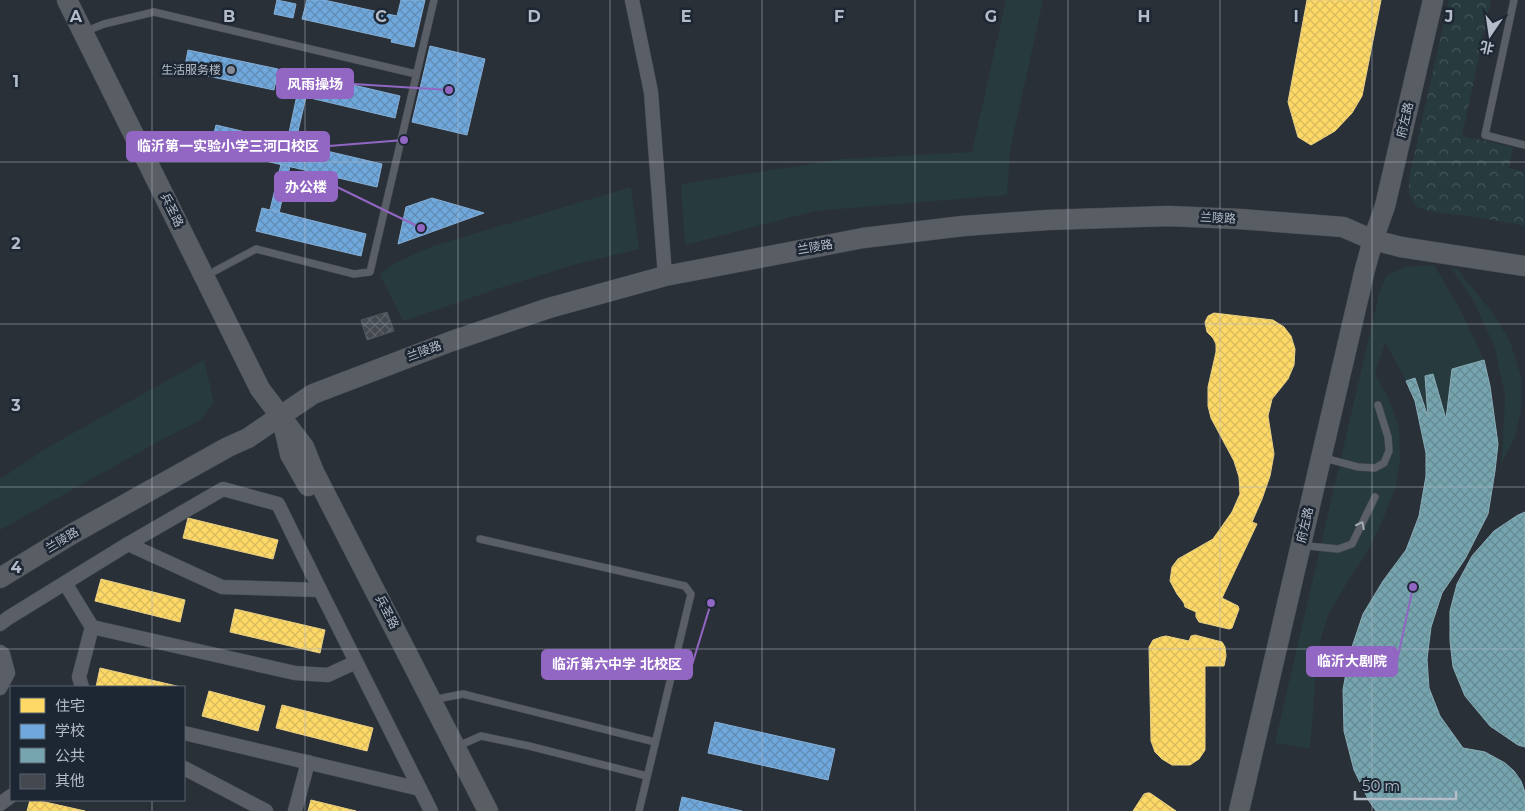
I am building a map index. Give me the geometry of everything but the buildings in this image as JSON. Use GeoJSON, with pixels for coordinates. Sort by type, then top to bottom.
{"type":"FeatureCollection","features":[{"type":"Feature","properties":{"kind":"main road","name":"兵圣路"},"geometry":{"type":"LineString","coordinates":[[67,0],[260,389],[304,446],[314,472],[488,811]]}},
{"type":"Feature","properties":{"kind":"main road","name":"兵圣路"},"geometry":{"type":"LineString","coordinates":[[80,0],[270,384],[282,416],[290,454],[310,488],[476,811]]}},
{"type":"Feature","properties":{"kind":"main road","name":"府左路"},"geometry":{"type":"LineString","coordinates":[[1246,811],[1372,270],[1373,240],[1378,205],[1426,0]]}},
{"type":"Feature","properties":{"kind":"main road","name":"府左路"},"geometry":{"type":"LineString","coordinates":[[1239,811],[1365,269],[1385,206],[1433,0]]}},
{"type":"Feature","properties":{"kind":"main road","name":"兰陵路"},"geometry":{"type":"LineString","coordinates":[[0,578],[72,534],[228,447],[248,438],[313,394],[399,360],[549,308],[665,276],[863,238],[963,226],[1047,220],[1168,216],[1343,227],[1373,240],[1401,247],[1525,266]]}},
{"type":"Feature","properties":{"kind":"main road","name":"兰陵路"},"geometry":{"type":"LineString","coordinates":[[0,562],[66,522],[222,435],[282,416],[320,407],[404,372],[553,320],[676,287],[865,251],[1048,233],[1168,230],[1339,240],[1373,240],[1404,234],[1525,252]]}},
{"type":"Feature","properties":{"kind":"street"},"geometry":{"type":"LineString","coordinates":[[632,0],[651,92],[665,276]]}},
{"type":"Feature","properties":{"kind":"street"},"geometry":{"type":"LineString","coordinates":[[0,624],[128,544],[223,488],[278,504],[431,811]]}},
{"type":"Feature","properties":{"kind":"street"},"geometry":{"type":"LineString","coordinates":[[128,544],[222,587],[320,590]]}},
{"type":"Feature","properties":{"kind":"street"},"geometry":{"type":"LineString","coordinates":[[65,583],[92,627],[294,673],[328,675],[356,662]]}},
{"type":"Feature","properties":{"kind":"street"},"geometry":{"type":"LineString","coordinates":[[82,686],[79,677],[92,627]]}},
{"type":"Feature","properties":{"kind":"street"},"geometry":{"type":"LineString","coordinates":[[0,652],[3,654],[8,673],[0,688]]}},
{"type":"Feature","properties":{"kind":"street"},"geometry":{"type":"LineString","coordinates":[[185,733],[420,789]]}},
{"type":"Feature","properties":{"kind":"street"},"geometry":{"type":"LineString","coordinates":[[295,811],[308,762]]}},
{"type":"Feature","properties":{"kind":"street"},"geometry":{"type":"LineString","coordinates":[[185,769],[266,811]]}},
{"type":"Feature","properties":{"kind":"lane"},"geometry":{"type":"LineString","coordinates":[[215,271],[256,249],[354,274],[370,272],[434,0]]}},
{"type":"Feature","properties":{"kind":"lane"},"geometry":{"type":"LineString","coordinates":[[1514,0],[1485,135],[1525,145]]}},
{"type":"Feature","properties":{"kind":"lane"},"geometry":{"type":"LineString","coordinates":[[94,28],[154,12],[416,74]]}},
{"type":"Feature","properties":{"kind":"lane"},"geometry":{"type":"LineString","coordinates":[[1328,459],[1358,467],[1375,468],[1384,463],[1389,451],[1388,437],[1378,405]]}},
{"type":"Feature","properties":{"kind":"lane"},"geometry":{"type":"LineString","coordinates":[[1308,546],[1338,549],[1352,544],[1375,497]]}},
{"type":"Feature","properties":{"kind":"lane"},"geometry":{"type":"LineString","coordinates":[[480,539],[685,586],[691,594],[639,811]]}},
{"type":"Feature","properties":{"kind":"lane"},"geometry":{"type":"LineString","coordinates":[[433,702],[462,694],[655,742]]}},
{"type":"Feature","properties":{"kind":"lane"},"geometry":{"type":"LineString","coordinates":[[456,747],[481,736],[529,746],[647,776]]}},
{"type":"Feature","properties":{"kind":"green space"},"geometry":{"type":"Polygon","coordinates":[[[1006,0],[1043,0],[1010,150],[1007,195],[815,211],[685,245],[681,184],[843,159],[972,152],[1006,0]]]}},
{"type":"Feature","properties":{"kind":"green space"},"geometry":{"type":"Polygon","coordinates":[[[1449,0],[1491,0],[1462,136],[1513,147],[1509,168],[1525,172],[1525,226],[1477,217],[1433,212],[1417,207],[1409,194],[1409,178],[1449,0]]]}},
{"type":"Feature","properties":{"kind":"green space"},"geometry":{"type":"Polygon","coordinates":[[[631,187],[639,249],[573,265],[403,321],[380,274],[395,263],[433,246],[631,187]]]}},
{"type":"Feature","properties":{"kind":"green space"},"geometry":{"type":"Polygon","coordinates":[[[1434,265],[1459,307],[1484,360],[1452,369],[1446,419],[1433,374],[1425,376],[1428,417],[1415,379],[1406,381],[1385,342],[1375,374],[1388,397],[1399,427],[1400,461],[1395,490],[1366,554],[1328,615],[1316,656],[1310,749],[1275,743],[1379,294],[1386,276],[1406,267],[1434,265]]]}},
{"type":"Feature","properties":{"kind":"green space"},"geometry":{"type":"Polygon","coordinates":[[[1451,268],[1457,269],[1492,312],[1510,341],[1521,377],[1521,409],[1515,437],[1501,465],[1505,395],[1495,348],[1474,302],[1451,268]]]}},
{"type":"Feature","properties":{"kind":"green space"},"geometry":{"type":"Polygon","coordinates":[[[204,360],[214,403],[199,421],[0,530],[0,479],[50,446],[204,360]]]}},
{"type":"Feature","properties":{"kind":"place","name":"生活服务楼"},"geometry":{"type":"Point","coordinates":[231,70]}},
{"type":"Feature","properties":{"kind":"place","name":"风雨操场"},"geometry":{"type":"Point","coordinates":[449,90]}},
{"type":"Feature","properties":{"kind":"place","name":"临沂第一实验小学三河口校区"},"geometry":{"type":"Point","coordinates":[404,140]}},
{"type":"Feature","properties":{"kind":"place","name":"办公楼"},"geometry":{"type":"Point","coordinates":[421,228]}},
{"type":"Feature","properties":{"kind":"place","name":"临沂大剧院"},"geometry":{"type":"Point","coordinates":[1413,587]}},
{"type":"Feature","properties":{"kind":"place","name":"临沂第六中学 北校区"},"geometry":{"type":"Point","coordinates":[711,603]}}]}
